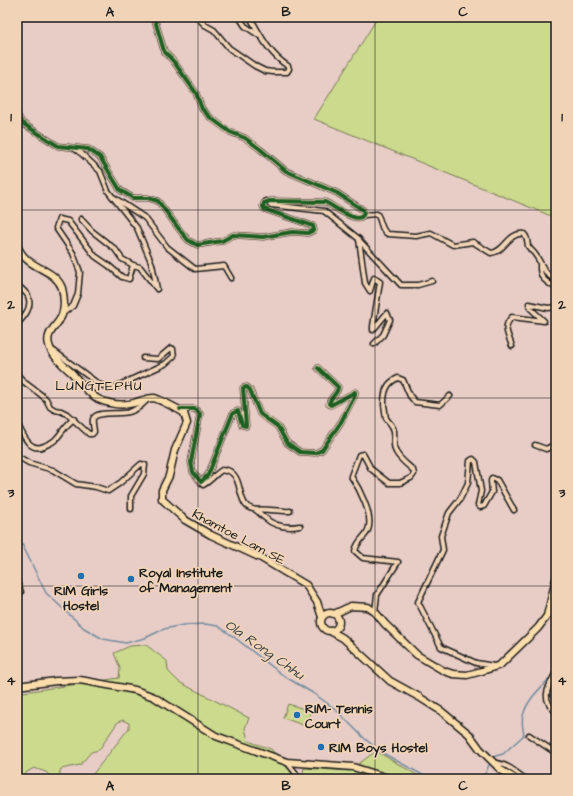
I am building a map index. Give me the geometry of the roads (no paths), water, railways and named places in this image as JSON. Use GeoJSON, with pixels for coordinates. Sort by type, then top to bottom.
{"type":"FeatureCollection","features":[{"type":"Feature","properties":{"kind":"main road"},"geometry":{"type":"LineString","coordinates":[[17,245],[24,258],[58,280],[63,293],[62,314],[49,334],[48,340],[49,347],[63,365],[98,398],[111,403],[122,405],[148,399],[160,400],[180,409]]}},
{"type":"Feature","properties":{"kind":"main road","name":"Khamtoe Lam SE"},"geometry":{"type":"LineString","coordinates":[[180,409],[184,413],[187,423],[175,450],[169,476],[162,490],[162,499],[186,520],[211,535],[261,558],[294,577],[306,586],[319,607],[328,615]]}},
{"type":"Feature","properties":{"kind":"main road"},"geometry":{"type":"LineString","coordinates":[[516,779],[501,770],[480,750],[468,734],[441,711],[390,681],[342,638],[332,632],[327,631],[322,626],[321,622],[328,615],[344,610],[346,607],[356,605],[368,608],[375,612],[385,624],[417,654],[444,671],[453,674],[467,674],[500,665],[538,628],[547,616],[555,589],[556,579]]}},
{"type":"Feature","properties":{"kind":"main road"},"geometry":{"type":"LineString","coordinates":[[342,638],[338,628],[339,619],[344,610]]}},
{"type":"Feature","properties":{"kind":"main road"},"geometry":{"type":"LineString","coordinates":[[328,615],[339,619]]}},
{"type":"Feature","properties":{"kind":"main road"},"geometry":{"type":"LineString","coordinates":[[332,632],[338,628]]}},
{"type":"Feature","properties":{"kind":"main road"},"geometry":{"type":"LineString","coordinates":[[17,686],[56,681],[80,680],[135,690],[154,698],[216,736],[286,762],[353,767],[391,779]]}},
{"type":"Feature","properties":{"kind":"street"},"geometry":{"type":"LineString","coordinates":[[154,17],[164,51],[174,62],[196,93],[202,109],[211,118],[230,132],[245,138],[260,148],[286,171],[337,193],[363,210],[364,215]]}},
{"type":"Feature","properties":{"kind":"street"},"geometry":{"type":"LineString","coordinates":[[197,17],[205,25],[214,30],[229,48],[255,66],[265,71],[287,72],[289,69],[288,66],[273,54],[250,17]]}},
{"type":"Feature","properties":{"kind":"street"},"geometry":{"type":"LineString","coordinates":[[239,17],[245,26],[261,36]]}},
{"type":"Feature","properties":{"kind":"street"},"geometry":{"type":"LineString","coordinates":[[17,30],[17,36]]}},
{"type":"Feature","properties":{"kind":"street"},"geometry":{"type":"LineString","coordinates":[[17,114],[22,123],[58,146],[88,149],[100,157],[120,190],[133,198],[148,198],[158,201],[188,240],[197,245],[222,241],[233,235],[263,237],[292,232],[308,233],[314,230],[315,228],[313,226],[266,210],[263,206],[266,201]]}},
{"type":"Feature","properties":{"kind":"street"},"geometry":{"type":"LineString","coordinates":[[73,148],[82,154],[100,171],[108,192],[113,197],[145,218],[167,246],[195,270],[224,266],[231,278]]}},
{"type":"Feature","properties":{"kind":"street"},"geometry":{"type":"LineString","coordinates":[[81,219],[92,231],[115,250],[122,259],[132,265],[140,267],[157,289],[152,264],[137,228],[115,202],[113,197]]}},
{"type":"Feature","properties":{"kind":"street"},"geometry":{"type":"LineString","coordinates":[[266,201],[325,202],[355,218],[360,218],[364,215],[377,214],[380,218],[381,227],[384,232],[388,234],[416,236],[431,233],[453,244],[473,242],[492,253],[496,252],[512,237],[521,233],[527,238],[529,248],[535,254],[548,275],[556,280]]}},
{"type":"Feature","properties":{"kind":"street"},"geometry":{"type":"LineString","coordinates":[[266,201],[271,205],[324,211],[359,239],[401,285],[418,285],[432,281]]}},
{"type":"Feature","properties":{"kind":"street"},"geometry":{"type":"LineString","coordinates":[[62,314],[73,306],[78,294],[80,272],[74,253],[56,228],[59,219],[68,221],[95,256],[122,277],[129,279],[132,265]]}},
{"type":"Feature","properties":{"kind":"street"},"geometry":{"type":"LineString","coordinates":[[359,239],[365,283],[370,291],[374,278],[380,282],[373,330],[387,312],[390,320],[383,336],[374,344]]}},
{"type":"Feature","properties":{"kind":"street"},"geometry":{"type":"LineString","coordinates":[[540,264],[542,277],[545,281],[556,288]]}},
{"type":"Feature","properties":{"kind":"street"},"geometry":{"type":"LineString","coordinates":[[17,284],[28,296],[30,303],[25,315],[17,324]]}},
{"type":"Feature","properties":{"kind":"street"},"geometry":{"type":"LineString","coordinates":[[512,346],[506,330],[508,322],[512,317],[544,321],[530,308],[529,304],[548,308],[556,307]]}},
{"type":"Feature","properties":{"kind":"street"},"geometry":{"type":"LineString","coordinates":[[52,350],[100,385],[113,388],[165,364],[174,356],[173,349],[171,348],[167,350],[158,359],[143,358]]}},
{"type":"Feature","properties":{"kind":"street"},"geometry":{"type":"LineString","coordinates":[[201,482],[208,476],[233,413],[238,411],[242,425],[246,426],[243,388],[247,387],[250,390],[260,414],[278,428],[287,443],[300,452],[315,453],[322,450],[341,422],[355,395],[355,392],[331,405],[329,404],[329,401],[338,391],[338,387],[318,368]]}},
{"type":"Feature","properties":{"kind":"street"},"geometry":{"type":"LineString","coordinates":[[17,374],[24,382],[46,399],[50,407],[67,414],[87,433],[92,434],[94,431],[93,420],[96,415],[127,413],[140,407],[148,399]]}},
{"type":"Feature","properties":{"kind":"street"},"geometry":{"type":"LineString","coordinates":[[375,612],[377,595],[398,562],[363,558],[355,550],[357,543],[368,530],[370,520],[360,490],[351,476],[359,456],[363,454],[370,469],[388,483],[400,483],[411,478],[414,474],[413,470],[396,453],[394,447],[394,430],[392,424],[387,420],[385,415],[384,392],[392,380],[398,378],[404,380],[414,402],[440,405],[450,396]]}},
{"type":"Feature","properties":{"kind":"street"},"geometry":{"type":"LineString","coordinates":[[180,409],[195,409],[200,414],[192,462],[193,472],[203,485],[222,470],[232,471],[236,476],[241,495],[246,506],[250,509],[290,511]]}},
{"type":"Feature","properties":{"kind":"street"},"geometry":{"type":"LineString","coordinates":[[17,423],[27,441],[33,447],[37,448],[54,441],[66,425],[74,419]]}},
{"type":"Feature","properties":{"kind":"street"},"geometry":{"type":"LineString","coordinates":[[535,445],[546,449],[552,446],[556,441]]}},
{"type":"Feature","properties":{"kind":"street"},"geometry":{"type":"LineString","coordinates":[[17,456],[29,463],[53,470],[76,484],[96,487],[108,491],[120,483],[141,464],[145,465],[144,474],[131,496],[131,509]]}},
{"type":"Feature","properties":{"kind":"street"},"geometry":{"type":"LineString","coordinates":[[500,665],[494,666],[476,663],[441,646],[418,602],[442,550],[441,536],[449,513],[460,499],[468,483],[470,461],[473,459],[476,462],[481,491],[478,505],[480,507],[484,506],[492,492],[492,478],[497,480],[514,510]]}},
{"type":"Feature","properties":{"kind":"street"},"geometry":{"type":"LineString","coordinates":[[256,510],[269,522],[277,525],[292,527],[300,526]]}},
{"type":"Feature","properties":{"kind":"street"},"geometry":{"type":"LineString","coordinates":[[17,582],[21,592],[17,597]]}},
{"type":"Feature","properties":{"kind":"street"},"geometry":{"type":"LineString","coordinates":[[556,672],[547,693],[547,699],[550,707],[556,712]]}},
{"type":"Feature","properties":{"kind":"street"},"geometry":{"type":"LineString","coordinates":[[529,735],[556,753]]}},
{"type":"Feature","properties":{"kind":"street"},"geometry":{"type":"LineString","coordinates":[[286,762],[302,779]]}},
{"type":"Feature","properties":{"kind":"street"},"geometry":{"type":"LineString","coordinates":[[494,763],[510,768],[525,779]]}},
{"type":"Feature","properties":{"kind":"waterway","name":"Ola Rong Chhu"},"geometry":{"type":"LineString","coordinates":[[17,534],[46,593],[84,628],[103,639],[126,643],[145,638],[164,629],[183,625],[205,624],[218,626],[284,676],[316,695],[335,709],[364,738],[381,752],[432,779]]}},
{"type":"Feature","properties":{"kind":"waterway"},"geometry":{"type":"LineString","coordinates":[[492,757],[503,754],[524,735],[522,718],[525,710],[535,694],[552,676]]}},
{"type":"Feature","properties":{"kind":"waterway"},"geometry":{"type":"LineString","coordinates":[[472,779],[485,774],[489,765]]}},
{"type":"Feature","properties":{"kind":"place","name":"RIM Girls Hostel"},"geometry":{"type":"Point","coordinates":[81,576]}},
{"type":"Feature","properties":{"kind":"place","name":"Royal Institute of Management"},"geometry":{"type":"Point","coordinates":[131,579]}},
{"type":"Feature","properties":{"kind":"place","name":"RIM- Tennis Court"},"geometry":{"type":"Point","coordinates":[297,715]}},
{"type":"Feature","properties":{"kind":"place","name":"RIM Boys Hostel"},"geometry":{"type":"Point","coordinates":[321,747]}},
{"type":"Feature","properties":{"kind":"district","name":"LUNGTEPHU"},"geometry":{"type":"Point","coordinates":[99,385]}}]}
